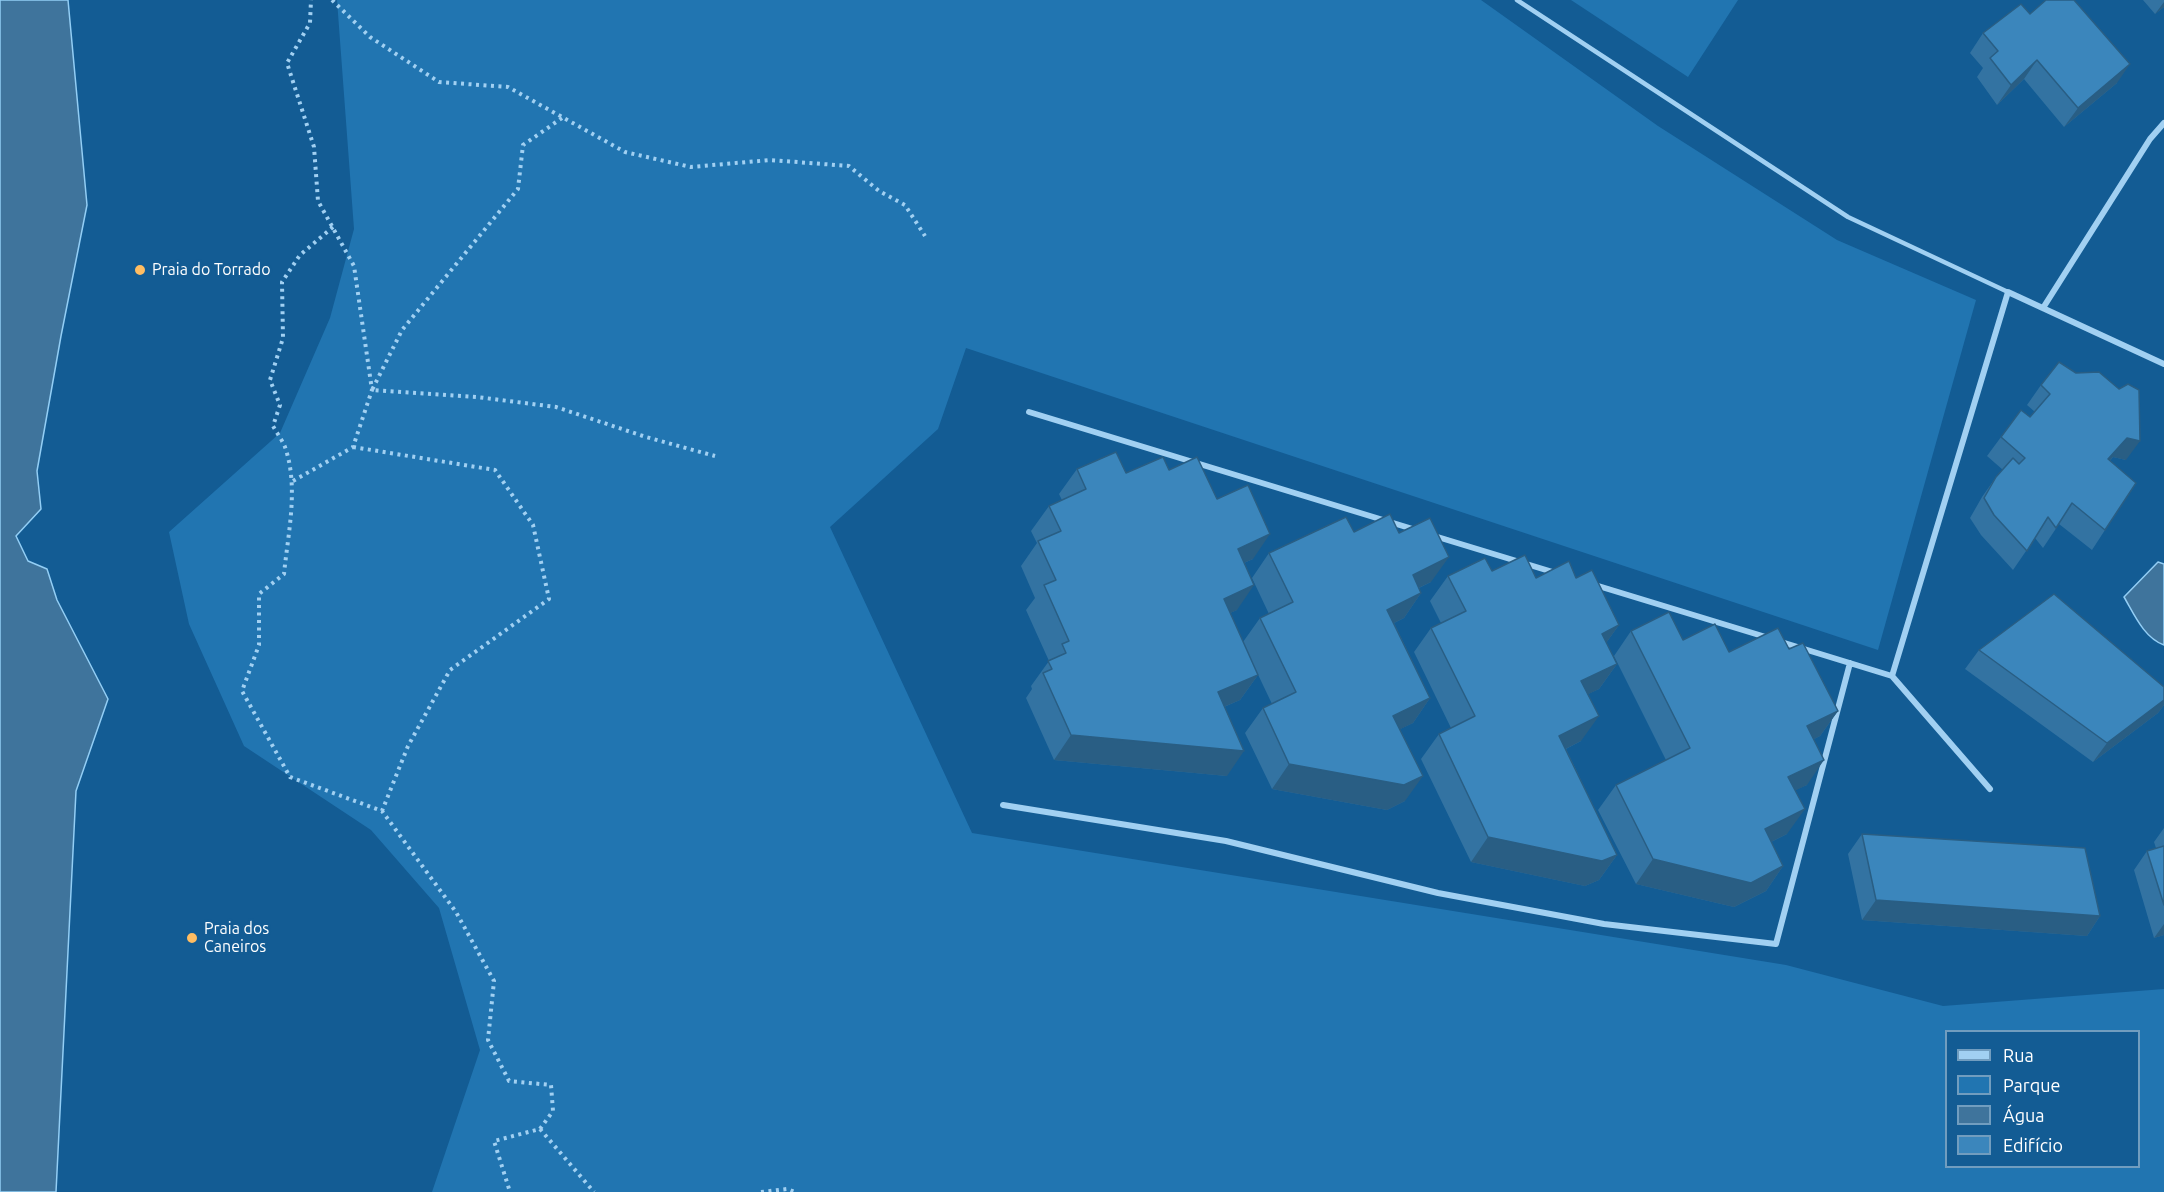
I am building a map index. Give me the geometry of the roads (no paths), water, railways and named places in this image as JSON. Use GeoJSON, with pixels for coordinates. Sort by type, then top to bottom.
{"type":"FeatureCollection","features":[{"type":"Feature","properties":{"kind":"street"},"geometry":{"type":"LineString","coordinates":[[2043,308],[2151,139],[2164,123]]}},
{"type":"Feature","properties":{"kind":"street"},"geometry":{"type":"LineString","coordinates":[[1892,676],[2008,292],[2164,364]]}},
{"type":"Feature","properties":{"kind":"street"},"geometry":{"type":"LineString","coordinates":[[1029,412],[1565,576]]}},
{"type":"Feature","properties":{"kind":"street"},"geometry":{"type":"LineString","coordinates":[[1588,583],[1892,676],[1989,789]]}},
{"type":"Feature","properties":{"kind":"street"},"geometry":{"type":"LineString","coordinates":[[1003,805],[1226,841],[1438,893],[1604,924],[1776,944],[1850,663]]}},
{"type":"Feature","properties":{"kind":"lane"},"geometry":{"type":"LineString","coordinates":[[1516,0],[1848,217],[2008,292]]}},
{"type":"Feature","properties":{"kind":"water"},"geometry":{"type":"Polygon","coordinates":[[[0,0],[68,0],[87,205],[37,471],[41,509],[16,536],[28,561],[47,569],[57,600],[108,699],[76,791],[56,1192],[0,1192],[0,0]]]}},
{"type":"Feature","properties":{"kind":"water"},"geometry":{"type":"Polygon","coordinates":[[[2158,562],[2164,564],[2164,645],[2145,631],[2124,597],[2158,562]]]}},
{"type":"Feature","properties":{"kind":"place","name":"Praia do Torrado"},"geometry":{"type":"Point","coordinates":[140,270]}},
{"type":"Feature","properties":{"kind":"place","name":"Praia dos Caneiros"},"geometry":{"type":"Point","coordinates":[192,938]}}]}
